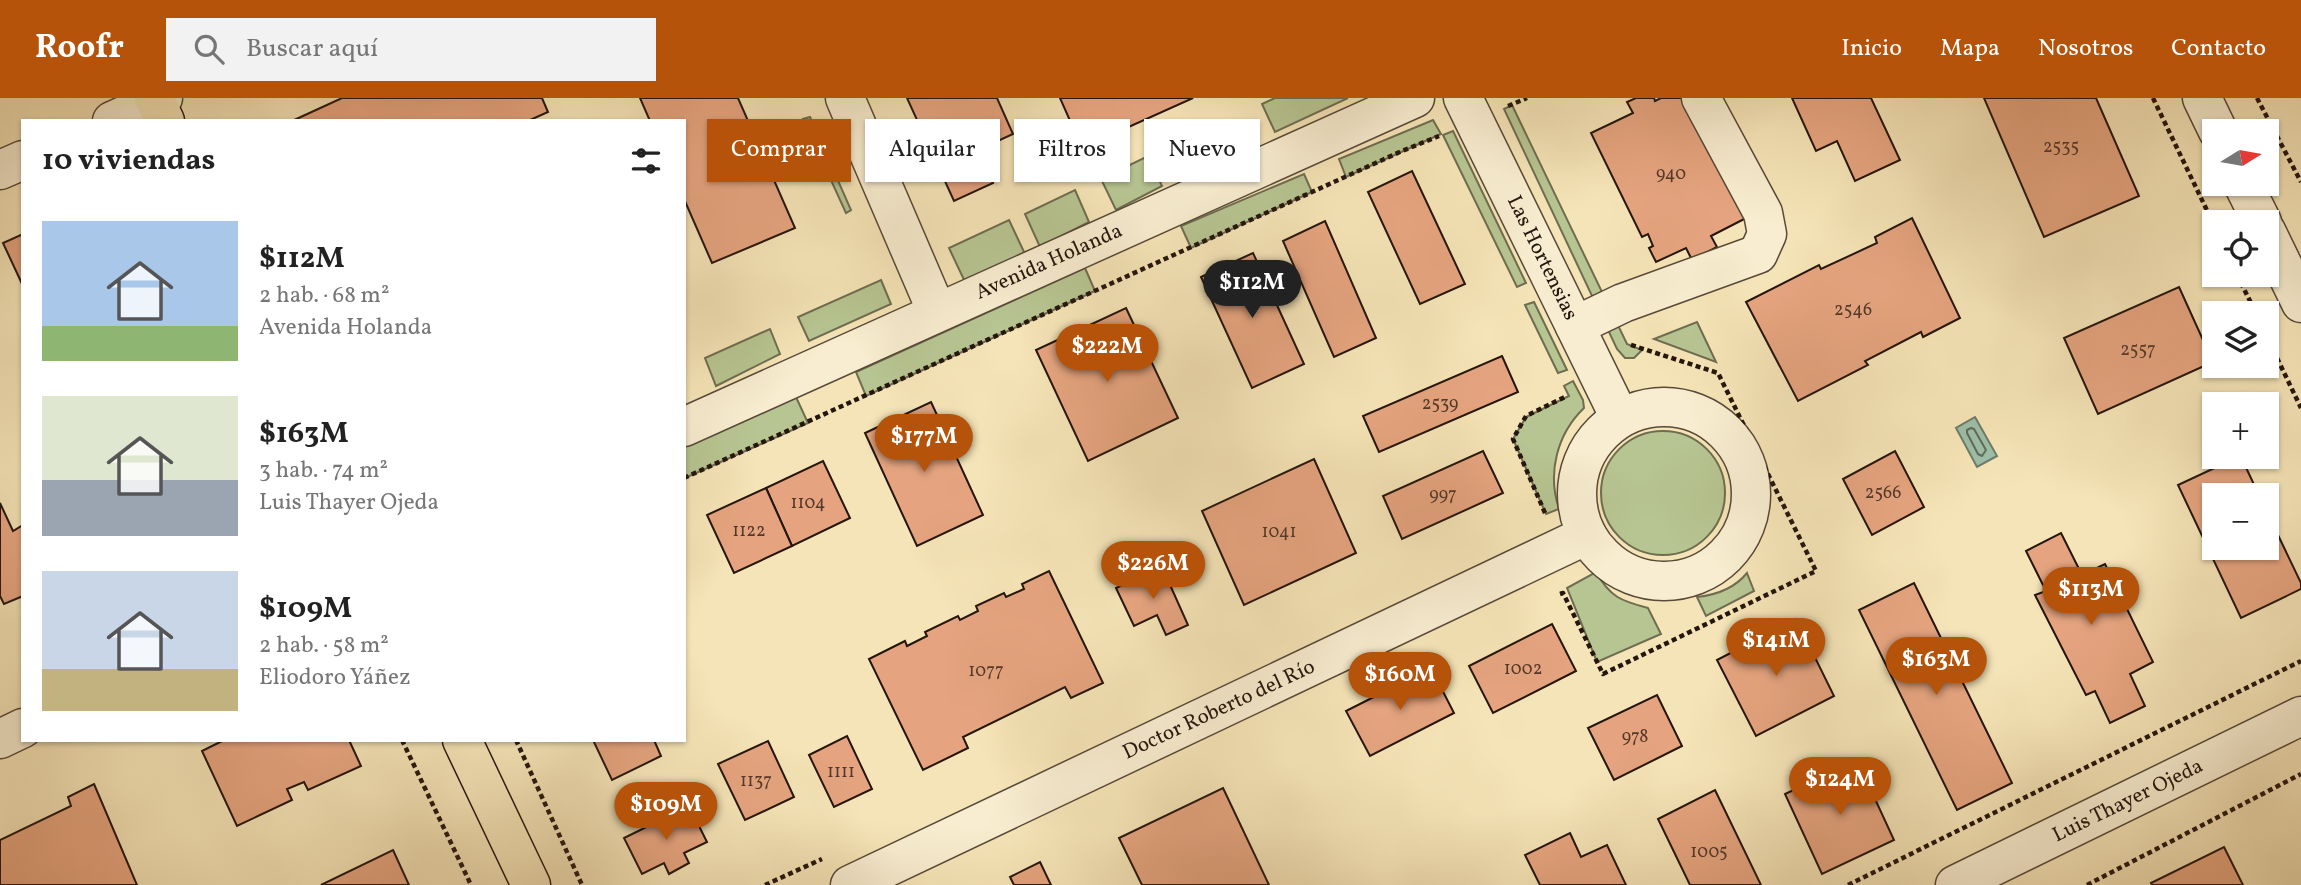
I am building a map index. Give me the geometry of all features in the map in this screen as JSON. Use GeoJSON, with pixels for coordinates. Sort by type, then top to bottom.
{"type":"FeatureCollection","features":[{"type":"Feature","properties":{"kind":"main road"},"geometry":{"type":"LineString","coordinates":[[463,742],[531,885]]}},
{"type":"Feature","properties":{"kind":"street"},"geometry":{"type":"LineString","coordinates":[[845,98],[937,312]]}},
{"type":"Feature","properties":{"kind":"street","name":"Avenida Holanda"},"geometry":{"type":"LineString","coordinates":[[686,426],[1415,98]]}},
{"type":"Feature","properties":{"kind":"street"},"geometry":{"type":"LineString","coordinates":[[1575,326],[1623,303],[1758,254],[1767,234],[1763,213],[1702,98]]}},
{"type":"Feature","properties":{"kind":"street"},"geometry":{"type":"LineString","coordinates":[[2202,98],[2212,119]]}},
{"type":"Feature","properties":{"kind":"street"},"geometry":{"type":"LineString","coordinates":[[118,119],[160,105]]}},
{"type":"Feature","properties":{"kind":"street","name":"Las Hortensias"},"geometry":{"type":"LineString","coordinates":[[1469,110],[1620,418]]}},
{"type":"Feature","properties":{"kind":"street"},"geometry":{"type":"LineString","coordinates":[[0,170],[21,161]]}},
{"type":"Feature","properties":{"kind":"street"},"geometry":{"type":"LineString","coordinates":[[2279,258],[2301,303]]}},
{"type":"Feature","properties":{"kind":"street"},"geometry":{"type":"LineString","coordinates":[[1648,407],[1677,407],[1705,417],[1728,435],[1744,459],[1751,488],[1748,517],[1735,545],[1714,565],[1688,578],[1659,581],[1630,575],[1605,559],[1587,535],[1578,510],[1577,483],[1584,457],[1600,435],[1620,418],[1648,407]]}},
{"type":"Feature","properties":{"kind":"street","name":"Doctor Roberto del Río"},"geometry":{"type":"LineString","coordinates":[[839,870],[1587,535]]}},
{"type":"Feature","properties":{"kind":"street","name":"Luis Thayer Ojeda"},"geometry":{"type":"LineString","coordinates":[[1955,885],[2301,716]]}},
{"type":"Feature","properties":{"kind":"street"},"geometry":{"type":"LineString","coordinates":[[0,739],[21,729]]}},
{"type":"Feature","properties":{"kind":"path"},"geometry":{"type":"LineString","coordinates":[[2153,98],[2207,210]]}},
{"type":"Feature","properties":{"kind":"path"},"geometry":{"type":"LineString","coordinates":[[2257,98],[2301,182]]}},
{"type":"Feature","properties":{"kind":"path"},"geometry":{"type":"LineString","coordinates":[[686,477],[1402,151],[1469,110]]}},
{"type":"Feature","properties":{"kind":"path"},"geometry":{"type":"LineString","coordinates":[[2279,362],[2301,408]]}},
{"type":"Feature","properties":{"kind":"path"},"geometry":{"type":"LineString","coordinates":[[1546,514],[1513,439],[1526,416],[1568,396]]}},
{"type":"Feature","properties":{"kind":"path"},"geometry":{"type":"LineString","coordinates":[[1848,885],[2301,661]]}},
{"type":"Feature","properties":{"kind":"path"},"geometry":{"type":"LineString","coordinates":[[403,742],[471,885]]}},
{"type":"Feature","properties":{"kind":"path"},"geometry":{"type":"LineString","coordinates":[[517,742],[582,885]]}},
{"type":"Feature","properties":{"kind":"path"},"geometry":{"type":"LineString","coordinates":[[2087,885],[2301,774]]}},
{"type":"Feature","properties":{"kind":"path"},"geometry":{"type":"LineString","coordinates":[[765,885],[839,870]]}},
{"type":"Feature","properties":{"kind":"shaded area"},"geometry":{"type":"Polygon","coordinates":[[[1275,98],[1348,98],[1275,132],[1262,104],[1275,98]]]}},
{"type":"Feature","properties":{"kind":"shaded area"},"geometry":{"type":"Polygon","coordinates":[[[1512,105],[1627,344],[1642,350],[1634,358],[1625,358],[1617,349],[1504,109],[1512,105]]]}},
{"type":"Feature","properties":{"kind":"shaded area"},"geometry":{"type":"Polygon","coordinates":[[[1433,120],[1441,134],[1346,177],[1339,159],[1433,120]]]}},
{"type":"Feature","properties":{"kind":"shaded area"},"geometry":{"type":"Polygon","coordinates":[[[1453,131],[1526,283],[1517,287],[1443,135],[1453,131]]]}},
{"type":"Feature","properties":{"kind":"shaded area"},"geometry":{"type":"Polygon","coordinates":[[[1144,158],[1144,182],[1160,182],[1162,186],[1116,210],[1102,182],[1130,182],[1130,165],[1144,158]]]}},
{"type":"Feature","properties":{"kind":"shaded area"},"geometry":{"type":"Polygon","coordinates":[[[1304,174],[1312,192],[1191,248],[1181,226],[1304,174]]]}},
{"type":"Feature","properties":{"kind":"shaded area"},"geometry":{"type":"Polygon","coordinates":[[[832,182],[839,182],[851,210],[846,213],[832,182]]]}},
{"type":"Feature","properties":{"kind":"shaded area"},"geometry":{"type":"Polygon","coordinates":[[[1075,190],[1089,222],[1040,247],[1025,214],[1075,190]]]}},
{"type":"Feature","properties":{"kind":"shaded area"},"geometry":{"type":"Polygon","coordinates":[[[1009,220],[1025,254],[965,282],[949,248],[1009,220]]]}},
{"type":"Feature","properties":{"kind":"shaded area"},"geometry":{"type":"Polygon","coordinates":[[[1085,268],[1095,291],[866,396],[856,372],[1085,268]]]}},
{"type":"Feature","properties":{"kind":"shaded area"},"geometry":{"type":"Polygon","coordinates":[[[881,280],[891,304],[809,341],[798,317],[881,280]]]}},
{"type":"Feature","properties":{"kind":"shaded area"},"geometry":{"type":"Polygon","coordinates":[[[1534,302],[1567,370],[1558,373],[1525,305],[1534,302]]]}},
{"type":"Feature","properties":{"kind":"shaded area"},"geometry":{"type":"Polygon","coordinates":[[[1697,322],[1716,362],[1654,339],[1697,322]]]}},
{"type":"Feature","properties":{"kind":"shaded area"},"geometry":{"type":"Polygon","coordinates":[[[770,329],[780,354],[716,386],[705,358],[770,329]]]}},
{"type":"Feature","properties":{"kind":"shaded area"},"geometry":{"type":"Polygon","coordinates":[[[1573,381],[1584,408],[1567,430],[1557,455],[1554,482],[1559,509],[1546,514],[1513,439],[1526,417],[1569,396],[1564,386],[1573,381]]]}},
{"type":"Feature","properties":{"kind":"shaded area"},"geometry":{"type":"Polygon","coordinates":[[[796,397],[808,423],[686,478],[686,446],[796,397]]]}},
{"type":"Feature","properties":{"kind":"shaded area"},"geometry":{"type":"Polygon","coordinates":[[[1663,431],[1687,436],[1707,449],[1720,469],[1725,493],[1720,517],[1707,537],[1687,550],[1663,555],[1639,550],[1619,537],[1606,517],[1601,493],[1606,469],[1619,449],[1639,436],[1663,431]]]}},
{"type":"Feature","properties":{"kind":"shaded area"},"geometry":{"type":"Polygon","coordinates":[[[1596,572],[1611,593],[1630,603],[1648,608],[1661,634],[1597,662],[1567,588],[1596,572]]]}},
{"type":"Feature","properties":{"kind":"shaded area"},"geometry":{"type":"Polygon","coordinates":[[[1747,573],[1754,591],[1706,616],[1697,597],[1724,590],[1747,573]]]}},
{"type":"Feature","properties":{"kind":"water"},"geometry":{"type":"Polygon","coordinates":[[[1975,417],[1997,456],[1977,467],[1956,428],[1975,417]]]}},
{"type":"Feature","properties":{"kind":"building"},"geometry":{"type":"Polygon","coordinates":[[[342,98],[542,98],[548,112],[532,119],[296,119],[342,98]]]}},
{"type":"Feature","properties":{"kind":"building"},"geometry":{"type":"Polygon","coordinates":[[[640,98],[738,98],[747,119],[707,119],[707,182],[775,182],[795,228],[712,263],[686,204],[686,119],[649,119],[640,98]]]}},
{"type":"Feature","properties":{"kind":"building"},"geometry":{"type":"Polygon","coordinates":[[[907,98],[997,98],[1013,134],[1000,140],[1000,119],[917,119],[907,98]]]}},
{"type":"Feature","properties":{"kind":"building"},"geometry":{"type":"Polygon","coordinates":[[[1060,98],[1193,98],[1130,126],[1130,119],[1069,119],[1060,98]]]}},
{"type":"Feature","properties":{"kind":"building"},"geometry":{"type":"Polygon","coordinates":[[[1636,98],[1654,98],[1655,101],[1661,98],[1688,98],[1752,215],[1711,236],[1717,247],[1692,260],[1686,248],[1656,262],[1649,248],[1653,246],[1648,234],[1642,237],[1591,133],[1633,113],[1627,102],[1636,98]]]}},
{"type":"Feature","properties":{"kind":"building"},"geometry":{"type":"Polygon","coordinates":[[[1792,98],[1871,98],[1900,160],[1855,181],[1837,141],[1816,151],[1792,98]]]}},
{"type":"Feature","properties":{"kind":"building"},"geometry":{"type":"Polygon","coordinates":[[[1984,98],[2096,98],[2139,196],[2044,237],[1984,98]]]}},
{"type":"Feature","properties":{"kind":"building"},"geometry":{"type":"Polygon","coordinates":[[[1412,171],[1465,284],[1420,304],[1368,192],[1412,171]]]}},
{"type":"Feature","properties":{"kind":"building"},"geometry":{"type":"Polygon","coordinates":[[[945,182],[993,182],[993,183],[954,201],[945,182]]]}},
{"type":"Feature","properties":{"kind":"building"},"geometry":{"type":"Polygon","coordinates":[[[1912,218],[1960,318],[1923,337],[1921,332],[1865,361],[1868,365],[1798,401],[1746,302],[1819,265],[1821,269],[1877,243],[1875,237],[1912,218]]]}},
{"type":"Feature","properties":{"kind":"building"},"geometry":{"type":"Polygon","coordinates":[[[1325,221],[1376,338],[1334,357],[1283,241],[1325,221]]]}},
{"type":"Feature","properties":{"kind":"building"},"geometry":{"type":"Polygon","coordinates":[[[21,235],[21,282],[3,243],[21,235]]]}},
{"type":"Feature","properties":{"kind":"building"},"geometry":{"type":"Polygon","coordinates":[[[1253,253],[1304,364],[1252,388],[1201,277],[1253,253]]]}},
{"type":"Feature","properties":{"kind":"building"},"geometry":{"type":"Polygon","coordinates":[[[2179,287],[2202,338],[2202,367],[2098,414],[2064,338],[2179,287]]]}},
{"type":"Feature","properties":{"kind":"building"},"geometry":{"type":"Polygon","coordinates":[[[1126,308],[1178,418],[1088,461],[1036,350],[1126,308]]]}},
{"type":"Feature","properties":{"kind":"building"},"geometry":{"type":"Polygon","coordinates":[[[1502,356],[1518,392],[1379,452],[1363,416],[1502,356]]]}},
{"type":"Feature","properties":{"kind":"building"},"geometry":{"type":"Polygon","coordinates":[[[931,402],[983,515],[917,546],[865,433],[931,402]]]}},
{"type":"Feature","properties":{"kind":"building"},"geometry":{"type":"Polygon","coordinates":[[[1483,451],[1503,493],[1402,539],[1383,496],[1483,451]]]}},
{"type":"Feature","properties":{"kind":"building"},"geometry":{"type":"Polygon","coordinates":[[[1895,451],[1924,507],[1872,535],[1843,479],[1895,451]]]}},
{"type":"Feature","properties":{"kind":"building"},"geometry":{"type":"Polygon","coordinates":[[[1314,459],[1356,553],[1244,605],[1202,511],[1314,459]]]}},
{"type":"Feature","properties":{"kind":"building"},"geometry":{"type":"Polygon","coordinates":[[[823,461],[850,518],[792,546],[766,488],[823,461]]]}},
{"type":"Feature","properties":{"kind":"building"},"geometry":{"type":"Polygon","coordinates":[[[2212,469],[2247,469],[2253,483],[2202,483],[2202,536],[2178,485],[2212,469]]]}},
{"type":"Feature","properties":{"kind":"building"},"geometry":{"type":"Polygon","coordinates":[[[766,488],[792,546],[734,573],[707,515],[766,488]]]}},
{"type":"Feature","properties":{"kind":"building"},"geometry":{"type":"Polygon","coordinates":[[[0,503],[13,531],[21,526],[21,597],[4,604],[0,596],[0,503]]]}},
{"type":"Feature","properties":{"kind":"building"},"geometry":{"type":"Polygon","coordinates":[[[2061,533],[2082,575],[2105,564],[2153,662],[2130,674],[2145,706],[2110,723],[2095,691],[2086,695],[2035,595],[2046,591],[2026,551],[2061,533]]]}},
{"type":"Feature","properties":{"kind":"building"},"geometry":{"type":"Polygon","coordinates":[[[2279,537],[2301,583],[2301,589],[2241,618],[2214,560],[2279,560],[2279,537]]]}},
{"type":"Feature","properties":{"kind":"building"},"geometry":{"type":"Polygon","coordinates":[[[1162,567],[1188,625],[1166,635],[1157,615],[1134,626],[1116,588],[1162,567]]]}},
{"type":"Feature","properties":{"kind":"building"},"geometry":{"type":"Polygon","coordinates":[[[1049,571],[1103,683],[1071,698],[1065,687],[963,737],[968,748],[923,770],[869,659],[905,641],[907,646],[927,636],[925,632],[958,616],[960,620],[978,611],[976,606],[1004,593],[1006,597],[1024,589],[1022,584],[1049,571]]]}},
{"type":"Feature","properties":{"kind":"building"},"geometry":{"type":"Polygon","coordinates":[[[1914,583],[2012,783],[1957,810],[1859,610],[1914,583]]]}},
{"type":"Feature","properties":{"kind":"building"},"geometry":{"type":"Polygon","coordinates":[[[1796,619],[1834,696],[1756,736],[1717,660],[1796,619]]]}},
{"type":"Feature","properties":{"kind":"building"},"geometry":{"type":"Polygon","coordinates":[[[1552,624],[1576,671],[1493,713],[1469,666],[1552,624]]]}},
{"type":"Feature","properties":{"kind":"building"},"geometry":{"type":"Polygon","coordinates":[[[1431,668],[1454,713],[1370,756],[1346,711],[1431,668]]]}},
{"type":"Feature","properties":{"kind":"building"},"geometry":{"type":"Polygon","coordinates":[[[1657,695],[1682,746],[1614,780],[1588,728],[1657,695]]]}},
{"type":"Feature","properties":{"kind":"building"},"geometry":{"type":"Polygon","coordinates":[[[847,736],[872,789],[834,807],[809,755],[847,736]]]}},
{"type":"Feature","properties":{"kind":"building"},"geometry":{"type":"Polygon","coordinates":[[[768,741],[794,797],[745,820],[718,764],[768,741]]]}},
{"type":"Feature","properties":{"kind":"building"},"geometry":{"type":"Polygon","coordinates":[[[220,742],[350,742],[361,766],[308,790],[304,782],[287,789],[292,800],[237,826],[202,751],[220,742]]]}},
{"type":"Feature","properties":{"kind":"building"},"geometry":{"type":"Polygon","coordinates":[[[594,742],[655,742],[661,756],[612,780],[594,742]]]}},
{"type":"Feature","properties":{"kind":"building"},"geometry":{"type":"Polygon","coordinates":[[[1857,760],[1894,840],[1822,874],[1785,794],[1857,760]]]}},
{"type":"Feature","properties":{"kind":"building"},"geometry":{"type":"Polygon","coordinates":[[[94,784],[137,885],[0,885],[0,840],[71,806],[68,797],[94,784]]]}},
{"type":"Feature","properties":{"kind":"building"},"geometry":{"type":"Polygon","coordinates":[[[1223,788],[1269,885],[1142,885],[1119,838],[1223,788]]]}},
{"type":"Feature","properties":{"kind":"building"},"geometry":{"type":"Polygon","coordinates":[[[1715,790],[1761,885],[1690,885],[1658,819],[1715,790]]]}},
{"type":"Feature","properties":{"kind":"building"},"geometry":{"type":"Polygon","coordinates":[[[689,806],[707,842],[684,853],[689,863],[669,874],[664,863],[642,874],[624,838],[689,806]]]}},
{"type":"Feature","properties":{"kind":"building"},"geometry":{"type":"Polygon","coordinates":[[[1570,833],[1581,857],[1607,845],[1626,885],[1540,885],[1525,855],[1570,833]]]}},
{"type":"Feature","properties":{"kind":"building"},"geometry":{"type":"Polygon","coordinates":[[[2224,847],[2243,885],[2152,885],[2151,883],[2224,847]]]}},
{"type":"Feature","properties":{"kind":"building"},"geometry":{"type":"Polygon","coordinates":[[[393,850],[409,885],[321,885],[393,850]]]}},
{"type":"Feature","properties":{"kind":"building"},"geometry":{"type":"Polygon","coordinates":[[[1040,862],[1051,885],[1014,885],[1010,877],[1040,862]]]}}]}
